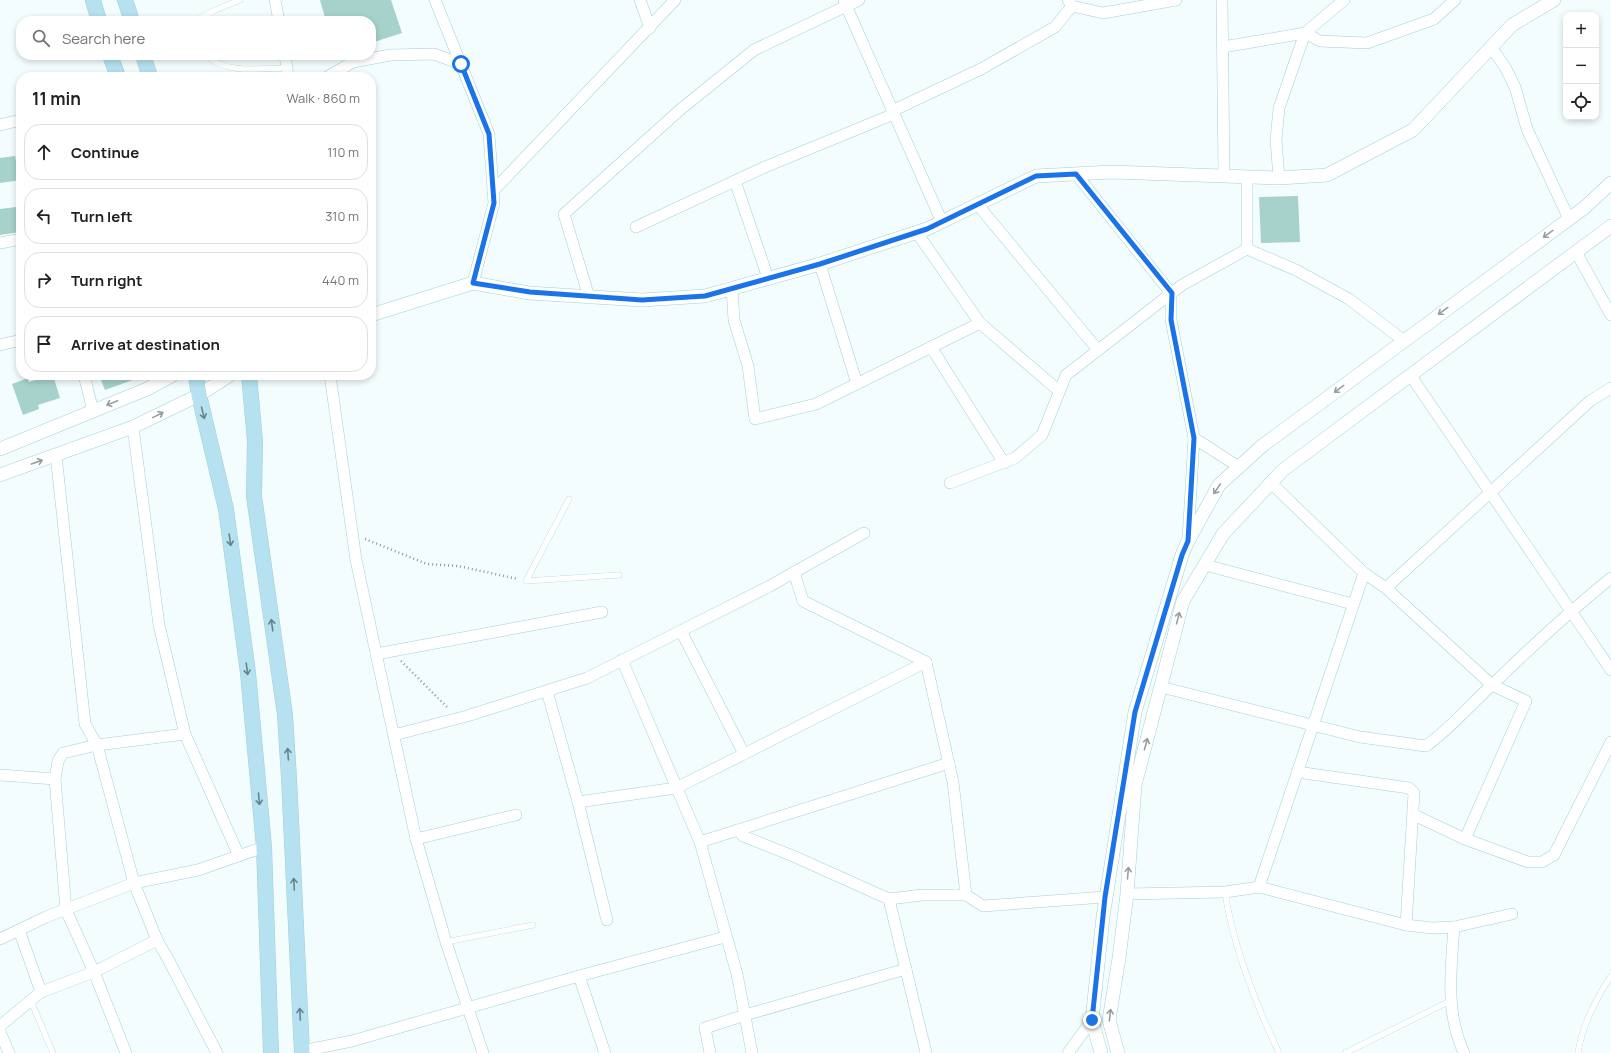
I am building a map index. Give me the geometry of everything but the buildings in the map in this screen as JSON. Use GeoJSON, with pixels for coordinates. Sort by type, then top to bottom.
{"type":"FeatureCollection","features":[{"type":"Feature","properties":{"kind":"main road"},"geometry":{"type":"LineString","coordinates":[[93,0],[98,16]]}},
{"type":"Feature","properties":{"kind":"main road"},"geometry":{"type":"LineString","coordinates":[[125,0],[130,16]]}},
{"type":"Feature","properties":{"kind":"main road"},"geometry":{"type":"LineString","coordinates":[[112,60],[116,72]]}},
{"type":"Feature","properties":{"kind":"main road"},"geometry":{"type":"LineString","coordinates":[[145,60],[148,72]]}},
{"type":"Feature","properties":{"kind":"main road"},"geometry":{"type":"LineString","coordinates":[[197,380],[226,509],[248,672],[264,847],[271,1053]]}},
{"type":"Feature","properties":{"kind":"main road"},"geometry":{"type":"LineString","coordinates":[[249,380],[255,441],[254,496],[285,715],[290,778],[302,1052]]}},
{"type":"Feature","properties":{"kind":"street"},"geometry":{"type":"LineString","coordinates":[[275,0],[278,16]]}},
{"type":"Feature","properties":{"kind":"street"},"geometry":{"type":"LineString","coordinates":[[435,0],[489,134],[494,203],[473,283]]}},
{"type":"Feature","properties":{"kind":"street"},"geometry":{"type":"LineString","coordinates":[[640,0],[650,28]]}},
{"type":"Feature","properties":{"kind":"street"},"geometry":{"type":"LineString","coordinates":[[493,191],[650,28],[675,0]]}},
{"type":"Feature","properties":{"kind":"street"},"geometry":{"type":"LineString","coordinates":[[589,297],[564,214],[681,109],[754,50],[845,3],[859,0]]}},
{"type":"Feature","properties":{"kind":"street"},"geometry":{"type":"LineString","coordinates":[[636,227],[735,181],[893,113],[981,69],[1055,27],[1070,3],[1103,13],[1176,0]]}},
{"type":"Feature","properties":{"kind":"street"},"geometry":{"type":"LineString","coordinates":[[1222,0],[1224,176]]}},
{"type":"Feature","properties":{"kind":"street"},"geometry":{"type":"LineString","coordinates":[[1223,47],[1305,33],[1344,0]]}},
{"type":"Feature","properties":{"kind":"street"},"geometry":{"type":"LineString","coordinates":[[1305,33],[1320,41],[1367,43],[1434,19],[1455,0]]}},
{"type":"Feature","properties":{"kind":"street"},"geometry":{"type":"LineString","coordinates":[[376,313],[473,283],[530,292],[642,300],[705,296],[820,264],[917,233],[1036,176],[1112,172],[1279,178],[1327,175],[1413,130],[1512,25],[1554,0]]}},
{"type":"Feature","properties":{"kind":"street"},"geometry":{"type":"LineString","coordinates":[[845,3],[942,222]]}},
{"type":"Feature","properties":{"kind":"street"},"geometry":{"type":"LineString","coordinates":[[1279,178],[1276,140],[1279,108],[1305,33]]}},
{"type":"Feature","properties":{"kind":"street"},"geometry":{"type":"LineString","coordinates":[[1490,47],[1505,67],[1515,87],[1527,129],[1569,219]]}},
{"type":"Feature","properties":{"kind":"street"},"geometry":{"type":"LineString","coordinates":[[376,58],[390,55],[434,54],[461,64]]}},
{"type":"Feature","properties":{"kind":"street"},"geometry":{"type":"LineString","coordinates":[[286,60],[288,72]]}},
{"type":"Feature","properties":{"kind":"street"},"geometry":{"type":"LineString","coordinates":[[336,72],[353,62],[364,60]]}},
{"type":"Feature","properties":{"kind":"street"},"geometry":{"type":"LineString","coordinates":[[0,125],[16,121]]}},
{"type":"Feature","properties":{"kind":"street"},"geometry":{"type":"LineString","coordinates":[[1076,174],[1172,293],[1171,320],[1194,438],[1188,541]]}},
{"type":"Feature","properties":{"kind":"street"},"geometry":{"type":"LineString","coordinates":[[1247,177],[1247,249]]}},
{"type":"Feature","properties":{"kind":"street"},"geometry":{"type":"LineString","coordinates":[[735,181],[768,278]]}},
{"type":"Feature","properties":{"kind":"street"},"geometry":{"type":"LineString","coordinates":[[1101,1053],[1092,1020],[1105,897],[1135,712],[1182,555],[1188,541],[1219,485],[1262,446],[1403,340],[1569,219],[1611,183]]}},
{"type":"Feature","properties":{"kind":"street"},"geometry":{"type":"LineString","coordinates":[[977,204],[1098,350]]}},
{"type":"Feature","properties":{"kind":"street"},"geometry":{"type":"LineString","coordinates":[[1118,1053],[1109,1020],[1119,958],[1135,785],[1183,601],[1223,534],[1283,470],[1611,226]]}},
{"type":"Feature","properties":{"kind":"street"},"geometry":{"type":"LineString","coordinates":[[917,233],[980,323],[1059,391]]}},
{"type":"Feature","properties":{"kind":"street"},"geometry":{"type":"LineString","coordinates":[[0,243],[16,240]]}},
{"type":"Feature","properties":{"kind":"street"},"geometry":{"type":"LineString","coordinates":[[1247,249],[1296,270],[1349,299],[1403,340]]}},
{"type":"Feature","properties":{"kind":"street"},"geometry":{"type":"LineString","coordinates":[[950,483],[1015,458],[1042,435],[1066,375],[1182,284],[1247,249]]}},
{"type":"Feature","properties":{"kind":"street"},"geometry":{"type":"LineString","coordinates":[[1576,252],[1611,315]]}},
{"type":"Feature","properties":{"kind":"street"},"geometry":{"type":"LineString","coordinates":[[820,264],[857,384]]}},
{"type":"Feature","properties":{"kind":"street"},"geometry":{"type":"LineString","coordinates":[[732,288],[734,320],[748,366],[755,419],[816,404],[980,323]]}},
{"type":"Feature","properties":{"kind":"street"},"geometry":{"type":"LineString","coordinates":[[0,345],[16,341]]}},
{"type":"Feature","properties":{"kind":"street"},"geometry":{"type":"LineString","coordinates":[[931,347],[1004,463]]}},
{"type":"Feature","properties":{"kind":"street"},"geometry":{"type":"LineString","coordinates":[[1411,376],[1611,670]]}},
{"type":"Feature","properties":{"kind":"street"},"geometry":{"type":"LineString","coordinates":[[85,380],[93,411]]}},
{"type":"Feature","properties":{"kind":"street"},"geometry":{"type":"LineString","coordinates":[[0,449],[147,389],[164,380]]}},
{"type":"Feature","properties":{"kind":"street"},"geometry":{"type":"LineString","coordinates":[[0,475],[133,427],[199,395],[222,380]]}},
{"type":"Feature","properties":{"kind":"street"},"geometry":{"type":"LineString","coordinates":[[331,380],[356,560],[416,839],[446,942],[483,1053]]}},
{"type":"Feature","properties":{"kind":"street"},"geometry":{"type":"LineString","coordinates":[[1386,588],[1590,401],[1611,388]]}},
{"type":"Feature","properties":{"kind":"street"},"geometry":{"type":"LineString","coordinates":[[133,427],[159,625],[185,734],[239,856]]}},
{"type":"Feature","properties":{"kind":"street"},"geometry":{"type":"LineString","coordinates":[[1194,438],[1239,468]]}},
{"type":"Feature","properties":{"kind":"street"},"geometry":{"type":"LineString","coordinates":[[56,455],[85,724],[97,746],[134,883],[156,940],[168,959],[217,1053]]}},
{"type":"Feature","properties":{"kind":"street"},"geometry":{"type":"LineString","coordinates":[[1271,483],[1364,573],[1386,588],[1492,685],[1526,701],[1465,839]]}},
{"type":"Feature","properties":{"kind":"street"},"geometry":{"type":"LineString","coordinates":[[394,735],[458,718],[587,678],[794,572],[864,533]]}},
{"type":"Feature","properties":{"kind":"street"},"geometry":{"type":"LineString","coordinates":[[1205,565],[1353,604]]}},
{"type":"Feature","properties":{"kind":"street"},"geometry":{"type":"LineString","coordinates":[[794,572],[803,601],[926,662]]}},
{"type":"Feature","properties":{"kind":"street"},"geometry":{"type":"LineString","coordinates":[[1259,887],[1364,573]]}},
{"type":"Feature","properties":{"kind":"street"},"geometry":{"type":"LineString","coordinates":[[1161,687],[1360,737],[1426,746],[1444,733],[1570,610],[1611,578]]}},
{"type":"Feature","properties":{"kind":"street"},"geometry":{"type":"LineString","coordinates":[[376,654],[602,612]]}},
{"type":"Feature","properties":{"kind":"street"},"geometry":{"type":"LineString","coordinates":[[681,631],[744,754]]}},
{"type":"Feature","properties":{"kind":"street"},"geometry":{"type":"LineString","coordinates":[[622,660],[700,842],[725,937],[737,974],[752,1053]]}},
{"type":"Feature","properties":{"kind":"street"},"geometry":{"type":"LineString","coordinates":[[578,802],[676,788],[926,662]]}},
{"type":"Feature","properties":{"kind":"street"},"geometry":{"type":"LineString","coordinates":[[926,662],[953,782],[966,895]]}},
{"type":"Feature","properties":{"kind":"street"},"geometry":{"type":"LineString","coordinates":[[547,691],[578,802],[607,920]]}},
{"type":"Feature","properties":{"kind":"street"},"geometry":{"type":"LineString","coordinates":[[126,1053],[94,972],[66,910],[55,779],[58,761],[63,753],[97,746],[185,734]]}},
{"type":"Feature","properties":{"kind":"street"},"geometry":{"type":"LineString","coordinates":[[1414,815],[1465,839],[1528,862],[1542,862],[1548,860],[1554,855],[1611,742]]}},
{"type":"Feature","properties":{"kind":"street"},"geometry":{"type":"LineString","coordinates":[[700,842],[949,763]]}},
{"type":"Feature","properties":{"kind":"street"},"geometry":{"type":"LineString","coordinates":[[1297,772],[1409,788],[1414,794],[1414,815],[1406,925]]}},
{"type":"Feature","properties":{"kind":"street"},"geometry":{"type":"LineString","coordinates":[[0,775],[55,779]]}},
{"type":"Feature","properties":{"kind":"street"},"geometry":{"type":"LineString","coordinates":[[416,839],[516,815]]}},
{"type":"Feature","properties":{"kind":"street"},"geometry":{"type":"LineString","coordinates":[[738,830],[743,836],[793,856],[889,899],[922,895],[966,895],[983,906],[1105,897]]}},
{"type":"Feature","properties":{"kind":"street"},"geometry":{"type":"LineString","coordinates":[[0,939],[66,910],[134,883],[198,870],[264,847]]}},
{"type":"Feature","properties":{"kind":"street"},"geometry":{"type":"LineString","coordinates":[[1126,894],[1225,892],[1259,887],[1406,925],[1432,928],[1454,927],[1512,914]]}},
{"type":"Feature","properties":{"kind":"street"},"geometry":{"type":"LineString","coordinates":[[889,899],[926,1053]]}},
{"type":"Feature","properties":{"kind":"street"},"geometry":{"type":"LineString","coordinates":[[1454,927],[1450,1001],[1456,1032],[1464,1053]]}},
{"type":"Feature","properties":{"kind":"street"},"geometry":{"type":"LineString","coordinates":[[19,930],[41,992]]}},
{"type":"Feature","properties":{"kind":"street"},"geometry":{"type":"LineString","coordinates":[[302,1052],[352,1041],[579,976],[725,937]]}},
{"type":"Feature","properties":{"kind":"street"},"geometry":{"type":"LineString","coordinates":[[0,1026],[41,992],[94,972],[156,940]]}},
{"type":"Feature","properties":{"kind":"street"},"geometry":{"type":"LineString","coordinates":[[710,1053],[705,1028],[745,1015],[906,969]]}},
{"type":"Feature","properties":{"kind":"street"},"geometry":{"type":"LineString","coordinates":[[579,976],[604,1053]]}},
{"type":"Feature","properties":{"kind":"street"},"geometry":{"type":"LineString","coordinates":[[1068,1053],[1092,1020]]}},
{"type":"Feature","properties":{"kind":"street"},"geometry":{"type":"LineString","coordinates":[[0,1032],[10,1053]]}},
{"type":"Feature","properties":{"kind":"lane"},"geometry":{"type":"LineString","coordinates":[[204,16],[240,0]]}},
{"type":"Feature","properties":{"kind":"lane"},"geometry":{"type":"LineString","coordinates":[[213,60],[217,63],[233,68],[288,72]]}},
{"type":"Feature","properties":{"kind":"lane"},"geometry":{"type":"LineString","coordinates":[[526,581],[569,499]]}},
{"type":"Feature","properties":{"kind":"lane"},"geometry":{"type":"LineString","coordinates":[[526,581],[619,575]]}},
{"type":"Feature","properties":{"kind":"lane"},"geometry":{"type":"LineString","coordinates":[[1225,892],[1228,912],[1237,946],[1267,1027],[1279,1053]]}},
{"type":"Feature","properties":{"kind":"lane"},"geometry":{"type":"LineString","coordinates":[[446,942],[533,925]]}},
{"type":"Feature","properties":{"kind":"lane"},"geometry":{"type":"LineString","coordinates":[[1578,1053],[1580,1040],[1586,1023],[1611,976]]}},
{"type":"Feature","properties":{"kind":"lane"},"geometry":{"type":"LineString","coordinates":[[31,1001],[53,1053]]}},
{"type":"Feature","properties":{"kind":"lane"},"geometry":{"type":"LineString","coordinates":[[1345,1053],[1450,1001]]}},
{"type":"Feature","properties":{"kind":"path"},"geometry":{"type":"LineString","coordinates":[[352,534],[427,564],[458,566],[526,581]]}},
{"type":"Feature","properties":{"kind":"path"},"geometry":{"type":"LineString","coordinates":[[392,652],[458,718]]}},
{"type":"Feature","properties":{"kind":"route"},"geometry":{"type":"LineString","coordinates":[[461,64],[489,134],[494,203],[473,283],[530,292],[642,300],[705,296],[820,264],[927,229],[1036,176],[1076,174],[1172,293],[1171,320],[1194,438],[1192,495],[1188,541],[1182,555],[1135,712],[1105,897],[1092,1020]]}}]}
